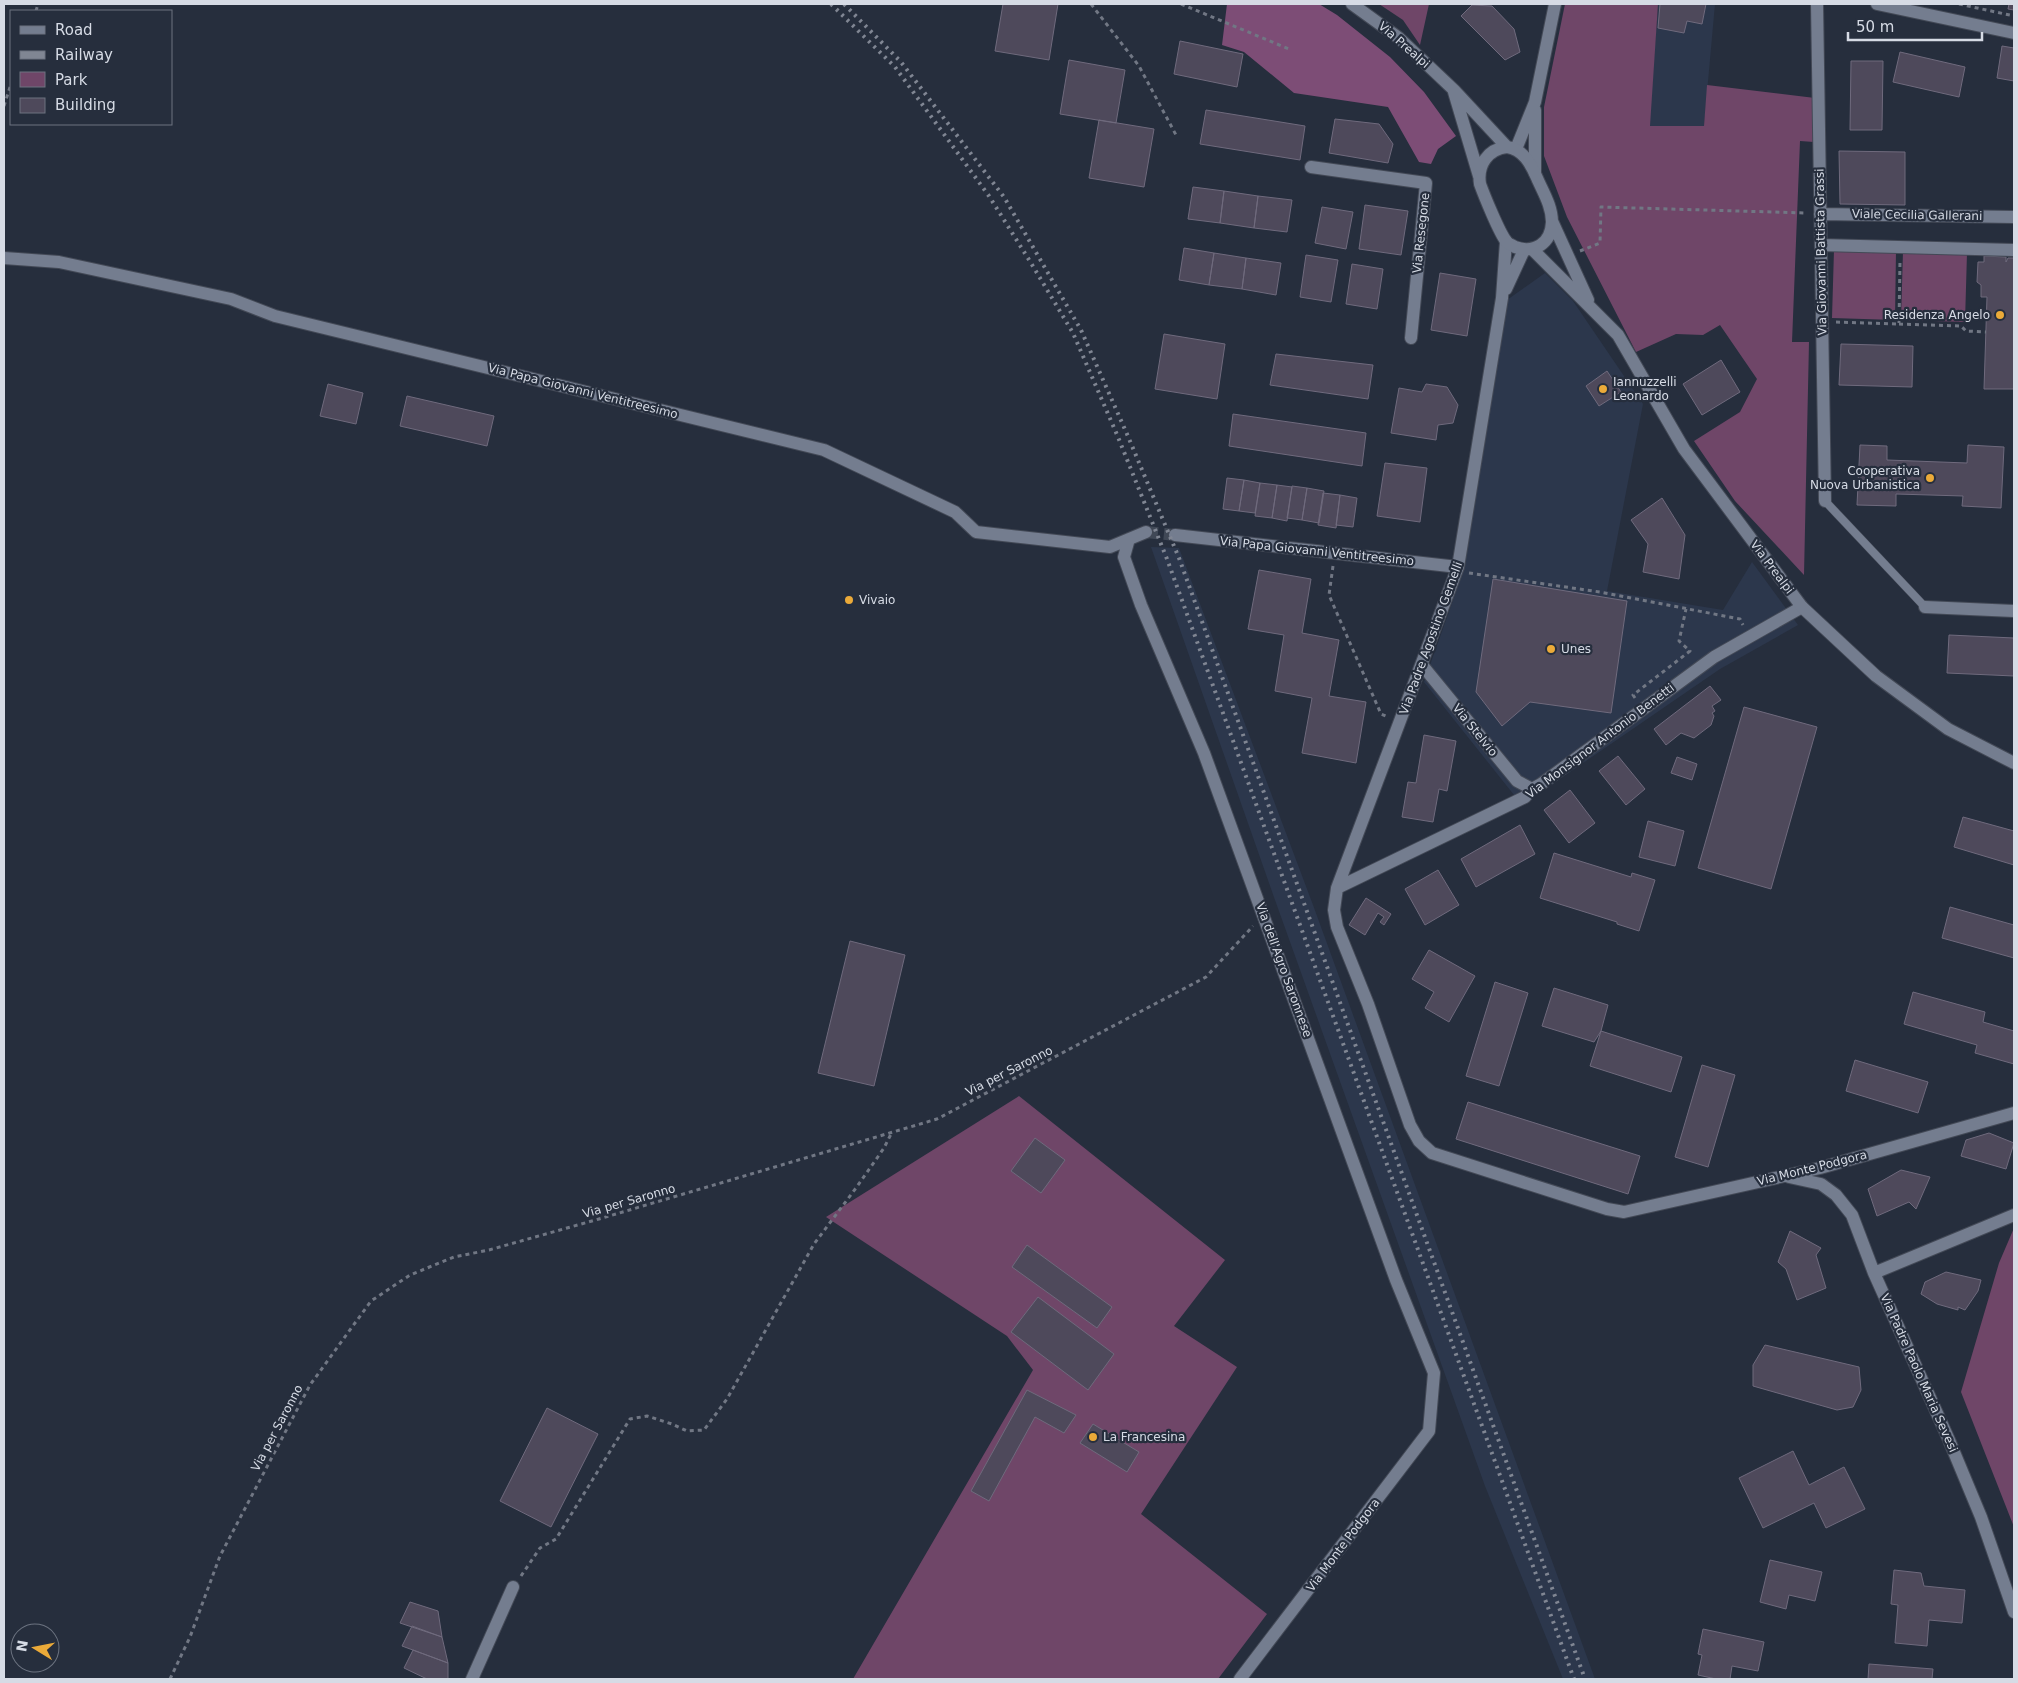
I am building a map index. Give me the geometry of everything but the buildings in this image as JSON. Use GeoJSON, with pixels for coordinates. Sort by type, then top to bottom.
{"type":"FeatureCollection","features":[{"type":"Feature","properties":{"kind":"street","name":"Via Prealpi"},"geometry":{"type":"LineString","coordinates":[[1352,4],[1399,38],[1511,148],[1529,161],[1548,204],[1552,221],[1592,309]]}},
{"type":"Feature","properties":{"kind":"street"},"geometry":{"type":"LineString","coordinates":[[1535,173],[1535,102],[1555,4]]}},
{"type":"Feature","properties":{"kind":"street","name":"Via Giovanni Battista Grassi"},"geometry":{"type":"LineString","coordinates":[[1817,4],[1825,501]]}},
{"type":"Feature","properties":{"kind":"street"},"geometry":{"type":"LineString","coordinates":[[1877,4],[2014,33]]}},
{"type":"Feature","properties":{"kind":"street"},"geometry":{"type":"LineString","coordinates":[[1454,90],[1483,192],[1506,241]]}},
{"type":"Feature","properties":{"kind":"street"},"geometry":{"type":"LineString","coordinates":[[1479,176],[1486,158],[1497,148],[1511,148],[1535,102]]}},
{"type":"Feature","properties":{"kind":"street","name":"Via Resegone"},"geometry":{"type":"LineString","coordinates":[[1311,166],[1426,183],[1411,338]]}},
{"type":"Feature","properties":{"kind":"street","name":"Viale Cecilia Gallerani"},"geometry":{"type":"LineString","coordinates":[[1820,214],[2014,217]]}},
{"type":"Feature","properties":{"kind":"street"},"geometry":{"type":"LineString","coordinates":[[1528,249],[1539,248],[1546,242],[1552,221]]}},
{"type":"Feature","properties":{"kind":"street","name":"Via Prealpi"},"geometry":{"type":"LineString","coordinates":[[1506,241],[1528,249],[1618,335],[1684,449],[1802,607],[1884,682],[1948,729],[2014,763]]}},
{"type":"Feature","properties":{"kind":"street","name":"Via Padre Agostino Gemelli"},"geometry":{"type":"LineString","coordinates":[[1506,241],[1502,298],[1458,569],[1337,888],[1334,910],[1337,927],[1368,1004],[1410,1126],[1419,1141],[1432,1154],[1607,1209]]}},
{"type":"Feature","properties":{"kind":"street"},"geometry":{"type":"LineString","coordinates":[[1821,245],[2014,250]]}},
{"type":"Feature","properties":{"kind":"street","name":"Via Padre Agostino Gemelli"},"geometry":{"type":"LineString","coordinates":[[1502,298],[1528,249]]}},
{"type":"Feature","properties":{"kind":"street","name":"Via Papa Giovanni Ventitreesimo"},"geometry":{"type":"LineString","coordinates":[[4,258],[59,262],[232,299],[275,316],[824,450],[955,512],[976,532],[1110,547],[1146,532]]}},
{"type":"Feature","properties":{"kind":"street","name":"Via Papa Giovanni Ventitreesimo"},"geometry":{"type":"LineString","coordinates":[[1175,535],[1458,569]]}},
{"type":"Feature","properties":{"kind":"street","name":"Via dell'Agro Saronnese"},"geometry":{"type":"LineString","coordinates":[[1129,539],[1124,557],[1141,605],[1204,752],[1396,1280],[1434,1374],[1431,1405]]}},
{"type":"Feature","properties":{"kind":"street","name":"Via Monsignor Antonio Benetti"},"geometry":{"type":"LineString","coordinates":[[1337,888],[1525,798],[1532,789],[1714,657],[1802,607]]}},
{"type":"Feature","properties":{"kind":"street"},"geometry":{"type":"LineString","coordinates":[[1925,607],[2014,611]]}},
{"type":"Feature","properties":{"kind":"street","name":"Via Stelvio"},"geometry":{"type":"LineString","coordinates":[[1422,665],[1517,781],[1532,789]]}},
{"type":"Feature","properties":{"kind":"street","name":"Via Monte Podgora"},"geometry":{"type":"LineString","coordinates":[[1607,1209],[1624,1212],[1635,1211],[1820,1168],[2014,1113]]}},
{"type":"Feature","properties":{"kind":"street","name":"Via Padre Paolo Maria Sevesi"},"geometry":{"type":"LineString","coordinates":[[1781,1176],[1821,1184],[1836,1195],[1852,1215],[1874,1273],[1949,1440],[1981,1517],[2014,1612]]}},
{"type":"Feature","properties":{"kind":"street"},"geometry":{"type":"LineString","coordinates":[[1874,1273],[2014,1215]]}},
{"type":"Feature","properties":{"kind":"street","name":"Via Monte Podgora"},"geometry":{"type":"LineString","coordinates":[[1240,1679],[1429,1431],[1431,1405]]}},
{"type":"Feature","properties":{"kind":"street"},"geometry":{"type":"LineString","coordinates":[[472,1679],[513,1587]]}},
{"type":"Feature","properties":{"kind":"lane"},"geometry":{"type":"LineString","coordinates":[[1825,501],[1925,607]]}},
{"type":"Feature","properties":{"kind":"path"},"geometry":{"type":"LineString","coordinates":[[1090,4],[1139,66],[1176,135]]}},
{"type":"Feature","properties":{"kind":"path"},"geometry":{"type":"LineString","coordinates":[[1181,4],[1289,50]]}},
{"type":"Feature","properties":{"kind":"path"},"geometry":{"type":"LineString","coordinates":[[1959,4],[2014,16]]}},
{"type":"Feature","properties":{"kind":"path"},"geometry":{"type":"LineString","coordinates":[[4,106],[10,87]]}},
{"type":"Feature","properties":{"kind":"path"},"geometry":{"type":"LineString","coordinates":[[1583,249],[1600,242],[1601,207],[1820,214]]}},
{"type":"Feature","properties":{"kind":"path"},"geometry":{"type":"LineString","coordinates":[[1899,324],[1900,247]]}},
{"type":"Feature","properties":{"kind":"path"},"geometry":{"type":"LineString","coordinates":[[1822,322],[1962,326],[1966,331],[1986,332]]}},
{"type":"Feature","properties":{"kind":"path"},"geometry":{"type":"LineString","coordinates":[[1334,553],[1330,595],[1381,714],[1400,722]]}},
{"type":"Feature","properties":{"kind":"path"},"geometry":{"type":"LineString","coordinates":[[1458,569],[1600,592],[1740,619],[1750,636]]}},
{"type":"Feature","properties":{"kind":"path"},"geometry":{"type":"LineString","coordinates":[[1643,709],[1633,695],[1690,651],[1679,641],[1686,609]]}},
{"type":"Feature","properties":{"kind":"path","name":"Via per Saronno"},"geometry":{"type":"LineString","coordinates":[[170,1679],[190,1638],[220,1556],[310,1385],[371,1301],[410,1275],[454,1257],[489,1250],[599,1219],[937,1118],[1206,977],[1263,915]]}},
{"type":"Feature","properties":{"kind":"path"},"geometry":{"type":"LineString","coordinates":[[513,1587],[540,1548],[556,1538],[630,1419],[647,1416],[687,1431],[704,1430],[727,1399],[814,1244],[879,1156],[892,1132]]}},
{"type":"Feature","properties":{"kind":"shaded area"},"geometry":{"type":"Polygon","coordinates":[[[1227,4],[1319,4],[1337,15],[1390,57],[1424,92],[1456,136],[1438,149],[1431,164],[1419,162],[1388,107],[1294,93],[1244,52],[1222,45],[1227,4]]]}},
{"type":"Feature","properties":{"kind":"shaded area"},"geometry":{"type":"Polygon","coordinates":[[[1658,4],[1715,4],[1704,126],[1649,126],[1658,4]]]}},
{"type":"Feature","properties":{"kind":"shaded area"},"geometry":{"type":"Polygon","coordinates":[[[1545,273],[1573,301],[1643,404],[1607,591],[1723,610],[1752,562],[1798,625],[1720,669],[1522,805],[1424,682],[1462,575],[1507,300],[1545,273]]]}},
{"type":"Feature","properties":{"kind":"shaded area"},"geometry":{"type":"Polygon","coordinates":[[[1151,547],[1179,548],[1313,905],[1595,1679],[1563,1679],[1485,1486],[1151,547]]]}},
{"type":"Feature","properties":{"kind":"green space"},"geometry":{"type":"Polygon","coordinates":[[[1379,4],[1429,4],[1420,45],[1403,20],[1379,4]]]}},
{"type":"Feature","properties":{"kind":"green space"},"geometry":{"type":"Polygon","coordinates":[[[1565,4],[1658,4],[1650,126],[1704,126],[1707,85],[1815,98],[1814,142],[1800,141],[1792,342],[1809,342],[1804,575],[1735,501],[1694,441],[1740,412],[1757,379],[1720,325],[1703,335],[1676,334],[1636,352],[1567,217],[1544,156],[1544,107],[1565,4]]]}},
{"type":"Feature","properties":{"kind":"green space"},"geometry":{"type":"Polygon","coordinates":[[[1834,250],[1896,251],[1895,320],[1832,318],[1834,250]]]}},
{"type":"Feature","properties":{"kind":"green space"},"geometry":{"type":"Polygon","coordinates":[[[1903,251],[1967,253],[1965,322],[1901,320],[1903,251]]]}},
{"type":"Feature","properties":{"kind":"green space","name":"La Francesina"},"geometry":{"type":"Polygon","coordinates":[[[1019,1096],[1225,1260],[1174,1326],[1237,1367],[1141,1514],[1267,1614],[1218,1679],[853,1679],[1033,1370],[1007,1336],[826,1217],[1019,1096]]]}},
{"type":"Feature","properties":{"kind":"green space"},"geometry":{"type":"Polygon","coordinates":[[[2014,1228],[2014,1527],[1961,1392],[1999,1263],[2014,1228]]]}},
{"type":"Feature","properties":{"kind":"tunnel"},"geometry":{"type":"LineString","coordinates":[[1146,532],[1175,535]]}},
{"type":"Feature","properties":{"kind":"railway"},"geometry":{"type":"LineString","coordinates":[[831,4],[895,67],[989,196],[1073,333],[1118,437],[1167,559],[1574,1679]]}},
{"type":"Feature","properties":{"kind":"railway"},"geometry":{"type":"LineString","coordinates":[[844,4],[901,62],[1004,197],[1081,330],[1179,558],[1585,1679]]}},
{"type":"Feature","properties":{"kind":"place","name":"Residenza Angelo"},"geometry":{"type":"Point","coordinates":[2000,315]}},
{"type":"Feature","properties":{"kind":"place","name":"Iannuzzelli Leonardo"},"geometry":{"type":"Point","coordinates":[1603,389]}},
{"type":"Feature","properties":{"kind":"place","name":"Cooperativa Nuova Urbanistica"},"geometry":{"type":"Point","coordinates":[1930,478]}},
{"type":"Feature","properties":{"kind":"place","name":"Vivaio"},"geometry":{"type":"Point","coordinates":[849,600]}},
{"type":"Feature","properties":{"kind":"place","name":"Unes"},"geometry":{"type":"Point","coordinates":[1551,649]}},
{"type":"Feature","properties":{"kind":"place","name":"La Francesina"},"geometry":{"type":"Point","coordinates":[1093,1437]}}]}
